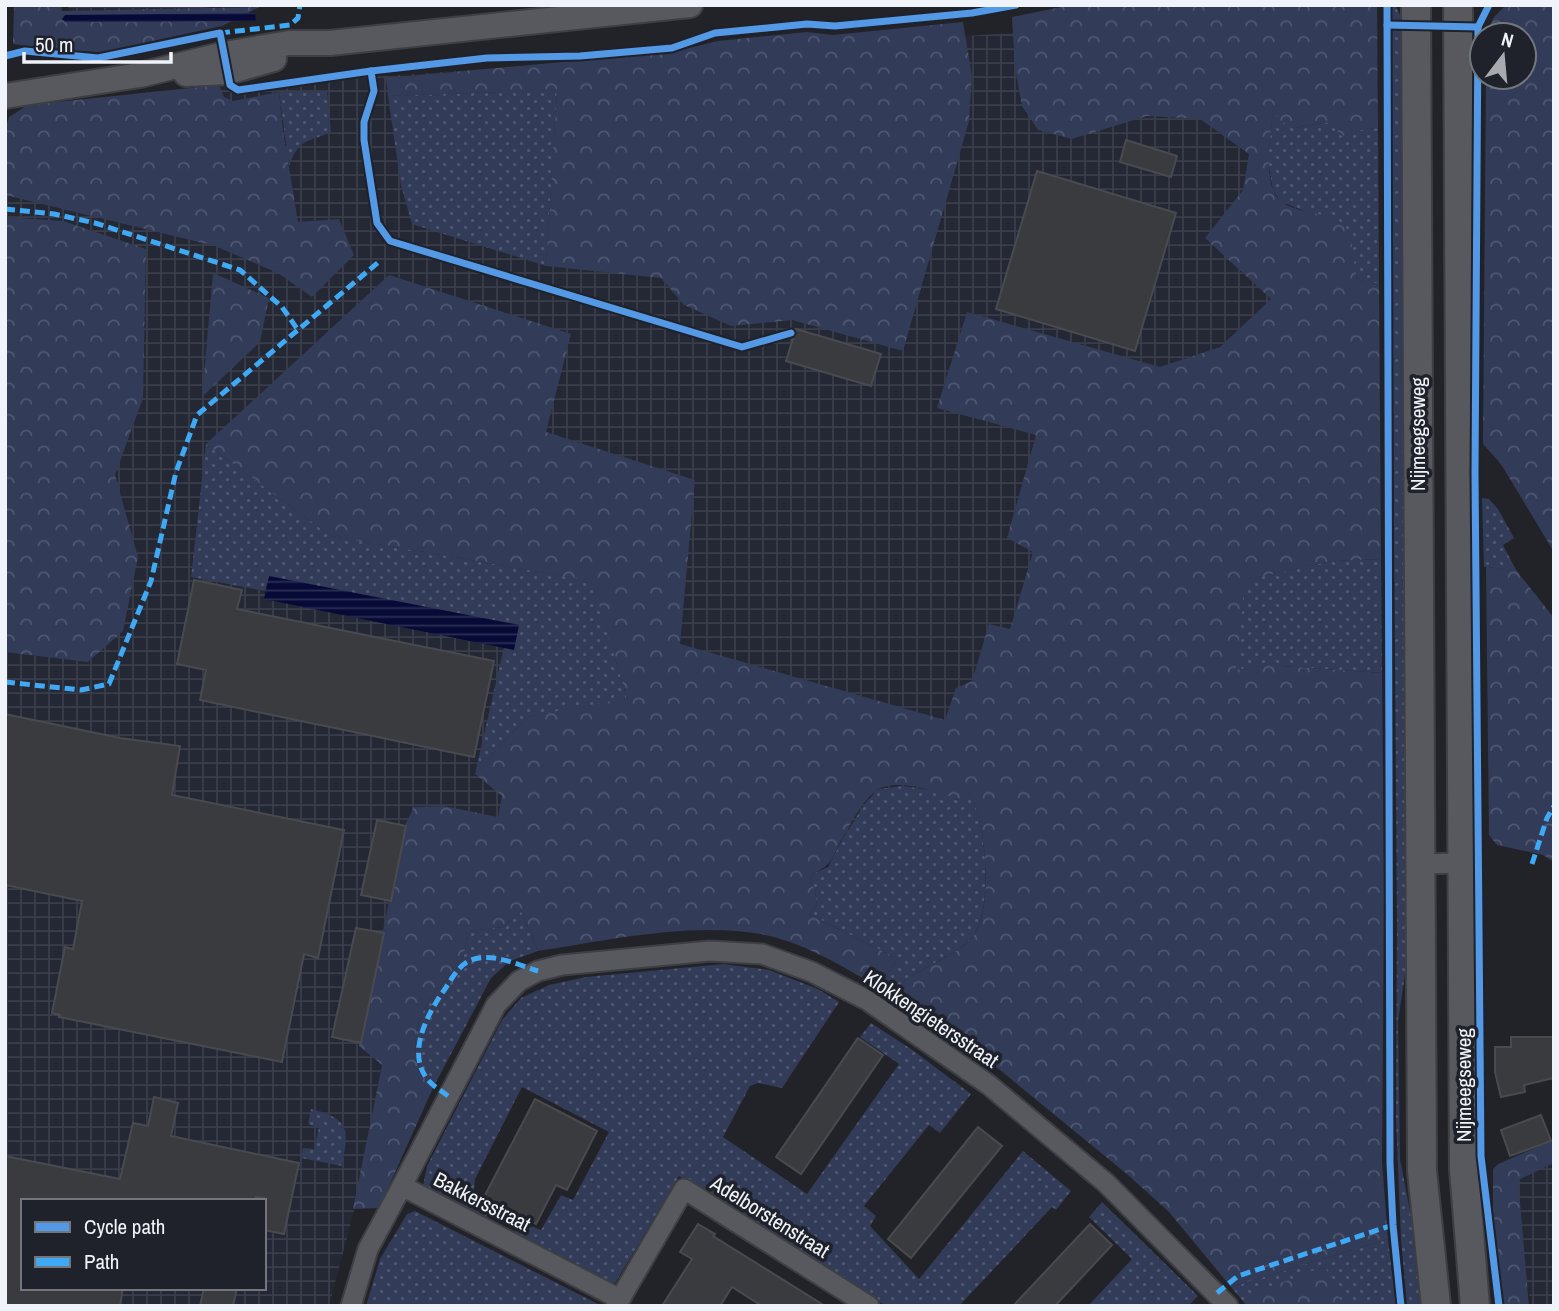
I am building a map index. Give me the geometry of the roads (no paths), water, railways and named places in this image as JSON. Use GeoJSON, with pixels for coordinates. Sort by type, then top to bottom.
{"type":"FeatureCollection","features":[{"type":"Feature","properties":{"kind":"main road","name":"Nijmeegseweg"},"geometry":{"type":"LineString","coordinates":[[1416,5],[1422,1171],[1436,1306]]}},
{"type":"Feature","properties":{"kind":"main road","name":"Nijmeegseweg"},"geometry":{"type":"LineString","coordinates":[[1458,5],[1464,1169],[1475,1306]]}},
{"type":"Feature","properties":{"kind":"street"},"geometry":{"type":"LineString","coordinates":[[5,96],[140,75],[228,72],[330,43],[690,5]]}},
{"type":"Feature","properties":{"kind":"street"},"geometry":{"type":"LineString","coordinates":[[1420,864],[1462,863]]}},
{"type":"Feature","properties":{"kind":"street","name":"Klokkengietersstraat"},"geometry":{"type":"LineString","coordinates":[[402,1186],[496,1005],[519,981],[538,971],[562,965],[710,951],[762,954],[812,972],[867,1000],[989,1085],[1106,1183],[1228,1306]]}},
{"type":"Feature","properties":{"kind":"street","name":"Bakkersstraat"},"geometry":{"type":"LineString","coordinates":[[351,1306],[368,1249],[402,1186],[618,1302]]}},
{"type":"Feature","properties":{"kind":"street","name":"Adelborstenstraat"},"geometry":{"type":"LineString","coordinates":[[618,1302],[684,1189],[869,1306]]}}]}
